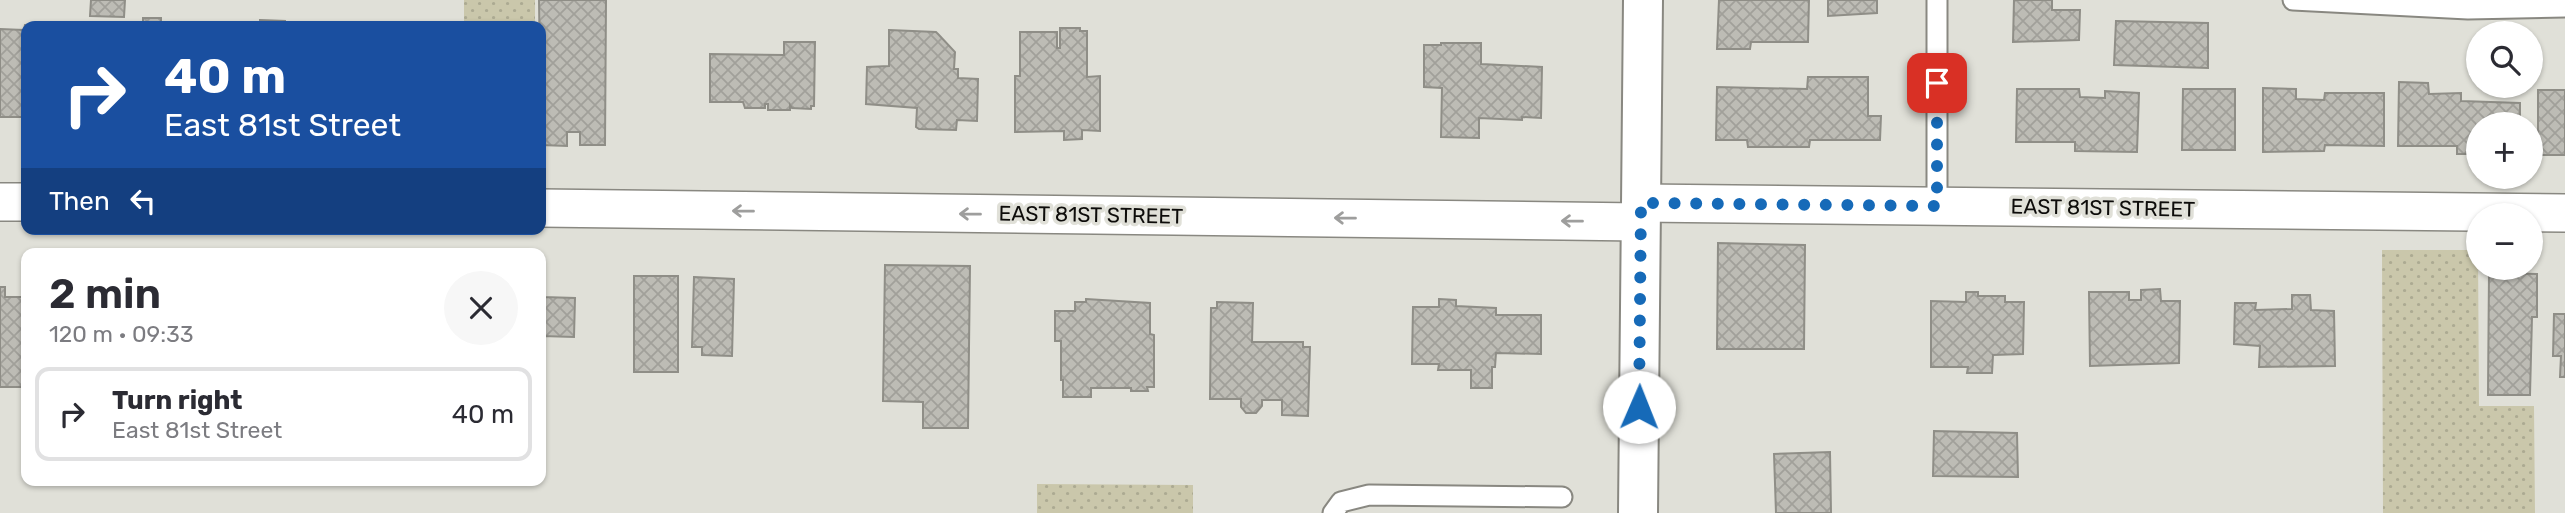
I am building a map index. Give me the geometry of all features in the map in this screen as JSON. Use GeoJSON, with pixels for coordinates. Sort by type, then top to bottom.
{"type":"FeatureCollection","features":[{"type":"Feature","properties":{"kind":"street"},"geometry":{"type":"LineString","coordinates":[[1638,513],[1643,0]]}},
{"type":"Feature","properties":{"kind":"street"},"geometry":{"type":"LineString","coordinates":[[0,202],[21,202]]}},
{"type":"Feature","properties":{"kind":"street","name":"EAST 81ST STREET"},"geometry":{"type":"LineString","coordinates":[[546,208],[1640,212],[1937,206],[2565,213]]}},
{"type":"Feature","properties":{"kind":"lane"},"geometry":{"type":"LineString","coordinates":[[1937,0],[1937,206]]}},
{"type":"Feature","properties":{"kind":"lane"},"geometry":{"type":"LineString","coordinates":[[2293,0],[2565,7]]}},
{"type":"Feature","properties":{"kind":"lane"},"geometry":{"type":"LineString","coordinates":[[1333,513],[1341,502],[1369,495],[1562,497]]}},
{"type":"Feature","properties":{"kind":"shaded area"},"geometry":{"type":"Polygon","coordinates":[[[464,0],[535,0],[535,21],[464,21],[464,0]]]}},
{"type":"Feature","properties":{"kind":"shaded area"},"geometry":{"type":"Polygon","coordinates":[[[2382,250],[2466,250],[2466,280],[2478,280],[2479,406],[2534,406],[2535,513],[2383,513],[2382,250]]]}},
{"type":"Feature","properties":{"kind":"shaded area"},"geometry":{"type":"Polygon","coordinates":[[[1037,484],[1193,485],[1193,513],[1037,513],[1037,484]]]}},
{"type":"Feature","properties":{"kind":"building"},"geometry":{"type":"Polygon","coordinates":[[[91,0],[125,0],[124,17],[90,16],[91,0]]]}},
{"type":"Feature","properties":{"kind":"building"},"geometry":{"type":"Polygon","coordinates":[[[539,0],[606,0],[605,145],[580,145],[580,132],[567,132],[567,146],[546,145],[546,21],[539,21],[539,0]]]}},
{"type":"Feature","properties":{"kind":"building"},"geometry":{"type":"Polygon","coordinates":[[[1719,0],[1809,0],[1808,42],[1751,42],[1750,49],[1717,49],[1719,0]]]}},
{"type":"Feature","properties":{"kind":"building"},"geometry":{"type":"Polygon","coordinates":[[[1828,0],[1877,0],[1877,13],[1828,16],[1828,0]]]}},
{"type":"Feature","properties":{"kind":"building"},"geometry":{"type":"Polygon","coordinates":[[[2014,0],[2052,0],[2052,10],[2080,10],[2079,40],[2013,42],[2014,0]]]}},
{"type":"Feature","properties":{"kind":"building"},"geometry":{"type":"Polygon","coordinates":[[[143,18],[161,18],[161,21],[143,21],[143,18]]]}},
{"type":"Feature","properties":{"kind":"building"},"geometry":{"type":"Polygon","coordinates":[[[2116,21],[2208,23],[2208,68],[2114,65],[2116,21]]]}},
{"type":"Feature","properties":{"kind":"building"},"geometry":{"type":"Polygon","coordinates":[[[1060,28],[1080,28],[1080,31],[1087,31],[1087,77],[1100,76],[1100,131],[1082,130],[1082,139],[1064,140],[1064,131],[1015,132],[1015,76],[1020,76],[1020,32],[1057,32],[1057,48],[1060,48],[1060,28]]]}},
{"type":"Feature","properties":{"kind":"building"},"geometry":{"type":"Polygon","coordinates":[[[0,29],[21,30],[21,117],[0,117],[0,29]]]}},
{"type":"Feature","properties":{"kind":"building"},"geometry":{"type":"Polygon","coordinates":[[[889,30],[936,32],[939,35],[955,52],[954,69],[958,69],[958,78],[978,79],[977,121],[957,120],[956,130],[919,129],[916,127],[917,108],[866,104],[867,67],[889,66],[889,30]]]}},
{"type":"Feature","properties":{"kind":"building"},"geometry":{"type":"Polygon","coordinates":[[[784,42],[815,42],[814,106],[811,106],[811,109],[792,108],[790,105],[790,110],[768,110],[768,104],[765,104],[765,108],[745,108],[743,102],[710,102],[710,54],[784,55],[784,42]]]}},
{"type":"Feature","properties":{"kind":"building"},"geometry":{"type":"Polygon","coordinates":[[[1481,43],[1481,64],[1542,67],[1541,118],[1479,118],[1479,138],[1441,137],[1442,88],[1424,87],[1424,45],[1481,43]]]}},
{"type":"Feature","properties":{"kind":"building"},"geometry":{"type":"Polygon","coordinates":[[[1808,77],[1868,77],[1868,116],[1881,116],[1880,140],[1810,140],[1809,147],[1748,147],[1747,140],[1716,140],[1717,87],[1807,89],[1808,77]]]}},
{"type":"Feature","properties":{"kind":"building"},"geometry":{"type":"Polygon","coordinates":[[[2399,82],[2428,83],[2429,94],[2461,93],[2461,101],[2520,103],[2520,112],[2466,112],[2466,154],[2457,154],[2457,146],[2398,146],[2399,82]]]}},
{"type":"Feature","properties":{"kind":"building"},"geometry":{"type":"Polygon","coordinates":[[[2263,88],[2296,89],[2296,99],[2324,100],[2325,93],[2384,93],[2384,146],[2325,145],[2324,151],[2263,152],[2263,88]]]}},
{"type":"Feature","properties":{"kind":"building"},"geometry":{"type":"Polygon","coordinates":[[[2017,89],[2079,89],[2080,97],[2105,98],[2105,91],[2139,93],[2137,152],[2075,151],[2075,142],[2016,142],[2017,89]]]}},
{"type":"Feature","properties":{"kind":"building"},"geometry":{"type":"Polygon","coordinates":[[[2183,89],[2235,89],[2235,150],[2182,150],[2183,89]]]}},
{"type":"Feature","properties":{"kind":"building"},"geometry":{"type":"Polygon","coordinates":[[[2543,90],[2565,90],[2565,155],[2543,155],[2543,112],[2538,112],[2538,98],[2543,98],[2543,90]]]}},
{"type":"Feature","properties":{"kind":"building"},"geometry":{"type":"Polygon","coordinates":[[[1718,243],[1805,245],[1804,349],[1717,349],[1718,243]]]}},
{"type":"Feature","properties":{"kind":"building"},"geometry":{"type":"Polygon","coordinates":[[[885,265],[970,266],[968,428],[923,428],[923,402],[883,401],[885,265]]]}},
{"type":"Feature","properties":{"kind":"building"},"geometry":{"type":"Polygon","coordinates":[[[634,276],[678,276],[678,372],[634,372],[634,276]]]}},
{"type":"Feature","properties":{"kind":"building"},"geometry":{"type":"Polygon","coordinates":[[[694,277],[734,279],[732,356],[702,355],[702,347],[692,347],[694,277]]]}},
{"type":"Feature","properties":{"kind":"building"},"geometry":{"type":"Polygon","coordinates":[[[2489,280],[2537,280],[2537,317],[2532,317],[2530,395],[2488,395],[2489,280]]]}},
{"type":"Feature","properties":{"kind":"building"},"geometry":{"type":"Polygon","coordinates":[[[0,287],[5,287],[5,297],[21,297],[21,387],[0,387],[0,287]]]}},
{"type":"Feature","properties":{"kind":"building"},"geometry":{"type":"Polygon","coordinates":[[[2160,289],[2161,301],[2180,301],[2179,363],[2090,366],[2089,292],[2129,292],[2129,300],[2141,300],[2141,290],[2160,289]]]}},
{"type":"Feature","properties":{"kind":"building"},"geometry":{"type":"Polygon","coordinates":[[[1966,292],[1978,292],[1978,296],[2005,296],[2005,302],[2024,302],[2023,354],[1993,355],[1992,373],[1967,373],[1968,367],[1931,367],[1931,301],[1966,302],[1966,292]]]}},
{"type":"Feature","properties":{"kind":"building"},"geometry":{"type":"Polygon","coordinates":[[[2292,295],[2310,295],[2311,310],[2334,311],[2335,366],[2259,367],[2260,346],[2234,344],[2235,303],[2256,303],[2255,310],[2292,309],[2292,295]]]}},
{"type":"Feature","properties":{"kind":"building"},"geometry":{"type":"Polygon","coordinates":[[[546,297],[575,298],[574,337],[546,336],[546,297]]]}},
{"type":"Feature","properties":{"kind":"building"},"geometry":{"type":"Polygon","coordinates":[[[1086,299],[1150,303],[1150,334],[1154,335],[1154,387],[1147,387],[1148,391],[1131,391],[1131,388],[1091,388],[1091,397],[1063,397],[1061,341],[1055,341],[1055,311],[1075,311],[1075,302],[1086,302],[1086,299]]]}},
{"type":"Feature","properties":{"kind":"building"},"geometry":{"type":"Polygon","coordinates":[[[1439,299],[1456,300],[1456,306],[1496,308],[1496,315],[1541,315],[1541,354],[1496,353],[1495,367],[1492,367],[1492,388],[1471,388],[1471,370],[1438,370],[1439,364],[1412,364],[1413,307],[1439,307],[1439,299]]]}},
{"type":"Feature","properties":{"kind":"building"},"geometry":{"type":"Polygon","coordinates":[[[1217,302],[1253,303],[1252,342],[1303,342],[1303,347],[1310,347],[1308,416],[1282,415],[1282,400],[1262,400],[1262,406],[1256,413],[1246,413],[1241,407],[1241,399],[1210,399],[1211,308],[1217,308],[1217,302]]]}},
{"type":"Feature","properties":{"kind":"building"},"geometry":{"type":"Polygon","coordinates":[[[2554,314],[2565,314],[2565,377],[2560,377],[2561,356],[2553,356],[2554,314]]]}},
{"type":"Feature","properties":{"kind":"building"},"geometry":{"type":"Polygon","coordinates":[[[1934,431],[2017,433],[2018,477],[1933,476],[1934,431]]]}},
{"type":"Feature","properties":{"kind":"building"},"geometry":{"type":"Polygon","coordinates":[[[1830,452],[1831,513],[1776,513],[1774,454],[1830,452]]]}},
{"type":"Feature","properties":{"kind":"route"},"geometry":{"type":"LineString","coordinates":[[1639,407],[1641,203],[1937,206],[1937,83]]}}]}
